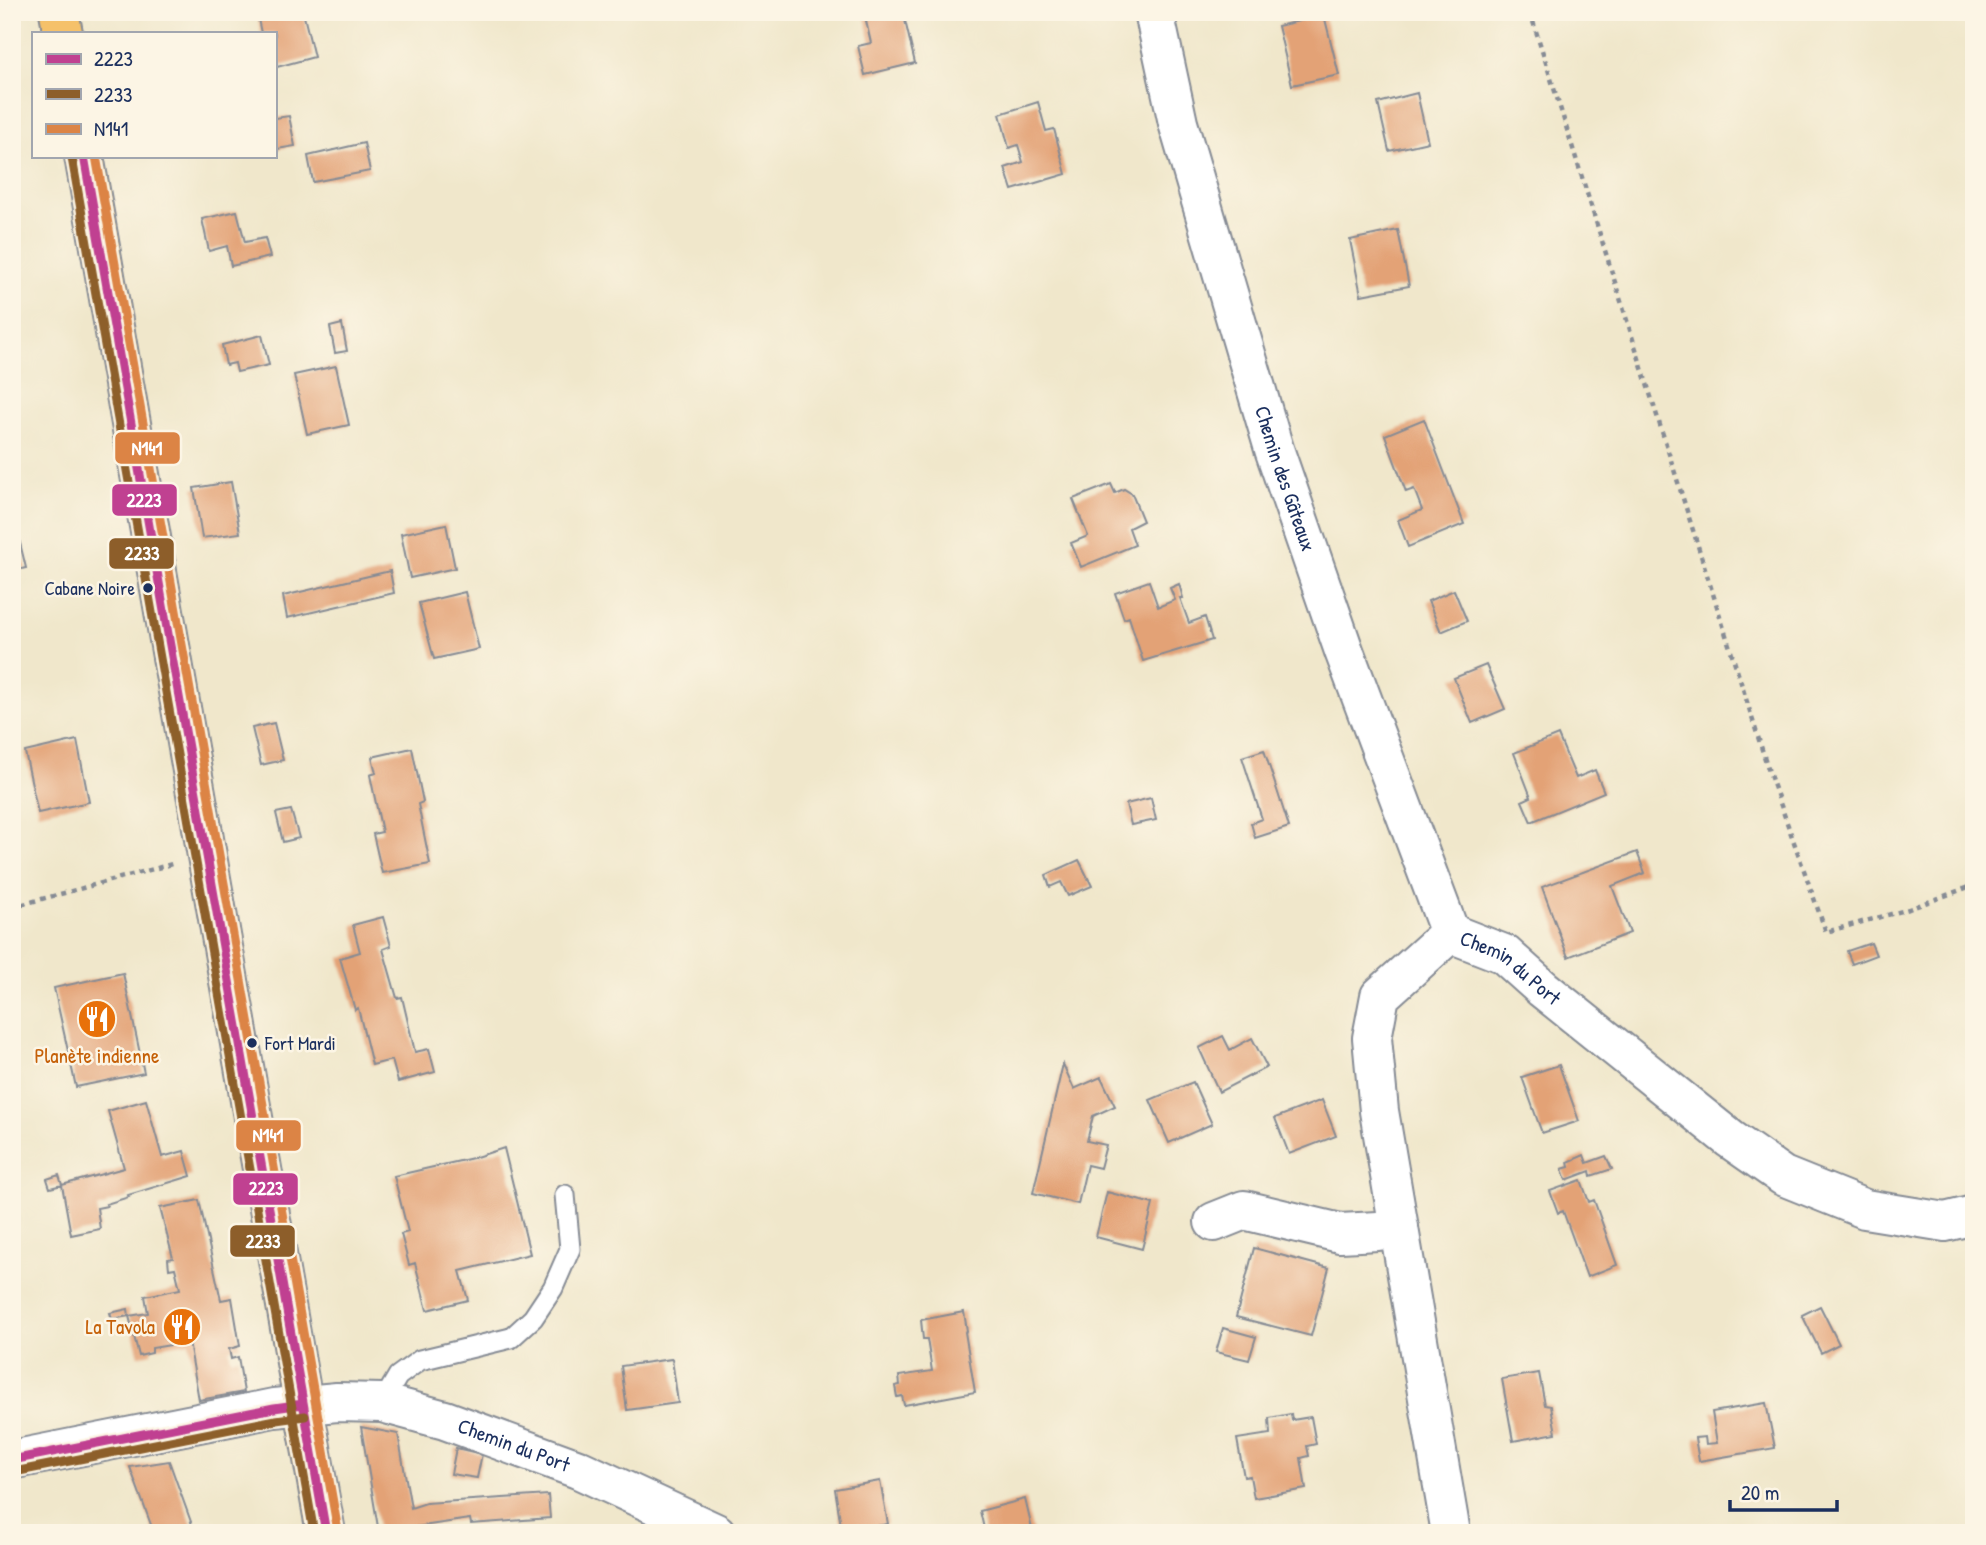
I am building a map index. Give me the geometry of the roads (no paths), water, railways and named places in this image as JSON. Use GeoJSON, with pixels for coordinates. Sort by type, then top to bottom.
{"type":"FeatureCollection","features":[{"type":"Feature","properties":{"kind":"main road"},"geometry":{"type":"LineString","coordinates":[[59,12],[63,32]]}},
{"type":"Feature","properties":{"kind":"main road"},"geometry":{"type":"LineString","coordinates":[[84,158],[326,1533]]}},
{"type":"Feature","properties":{"kind":"street","name":"Chemin des Gâteaux"},"geometry":{"type":"LineString","coordinates":[[1154,12],[1178,123],[1274,449],[1344,651],[1450,933]]}},
{"type":"Feature","properties":{"kind":"street","name":"Chemin du Port"},"geometry":{"type":"LineString","coordinates":[[1451,1533],[1379,1111],[1372,1038],[1380,996],[1450,933],[1504,954],[1709,1123],[1783,1176],[1865,1209],[1945,1222],[1974,1215]]}},
{"type":"Feature","properties":{"kind":"street"},"geometry":{"type":"LineString","coordinates":[[1214,1222],[1244,1210],[1340,1233],[1399,1228]]}},
{"type":"Feature","properties":{"kind":"street","name":"Chemin du Port"},"geometry":{"type":"LineString","coordinates":[[12,1460],[274,1408],[337,1402],[382,1403],[445,1420],[578,1469],[716,1533]]}},
{"type":"Feature","properties":{"kind":"lane"},"geometry":{"type":"LineString","coordinates":[[382,1403],[398,1376],[420,1360],[511,1338],[533,1318],[553,1288],[570,1249],[565,1195]]}},
{"type":"Feature","properties":{"kind":"place","name":"Cabane Noire"},"geometry":{"type":"Point","coordinates":[148,588]}},
{"type":"Feature","properties":{"kind":"place","name":"Planète indienne"},"geometry":{"type":"Point","coordinates":[97,1019]}},
{"type":"Feature","properties":{"kind":"place","name":"Fort Mardi"},"geometry":{"type":"Point","coordinates":[252,1043]}},
{"type":"Feature","properties":{"kind":"place","name":"La Tavola"},"geometry":{"type":"Point","coordinates":[182,1327]}}]}
